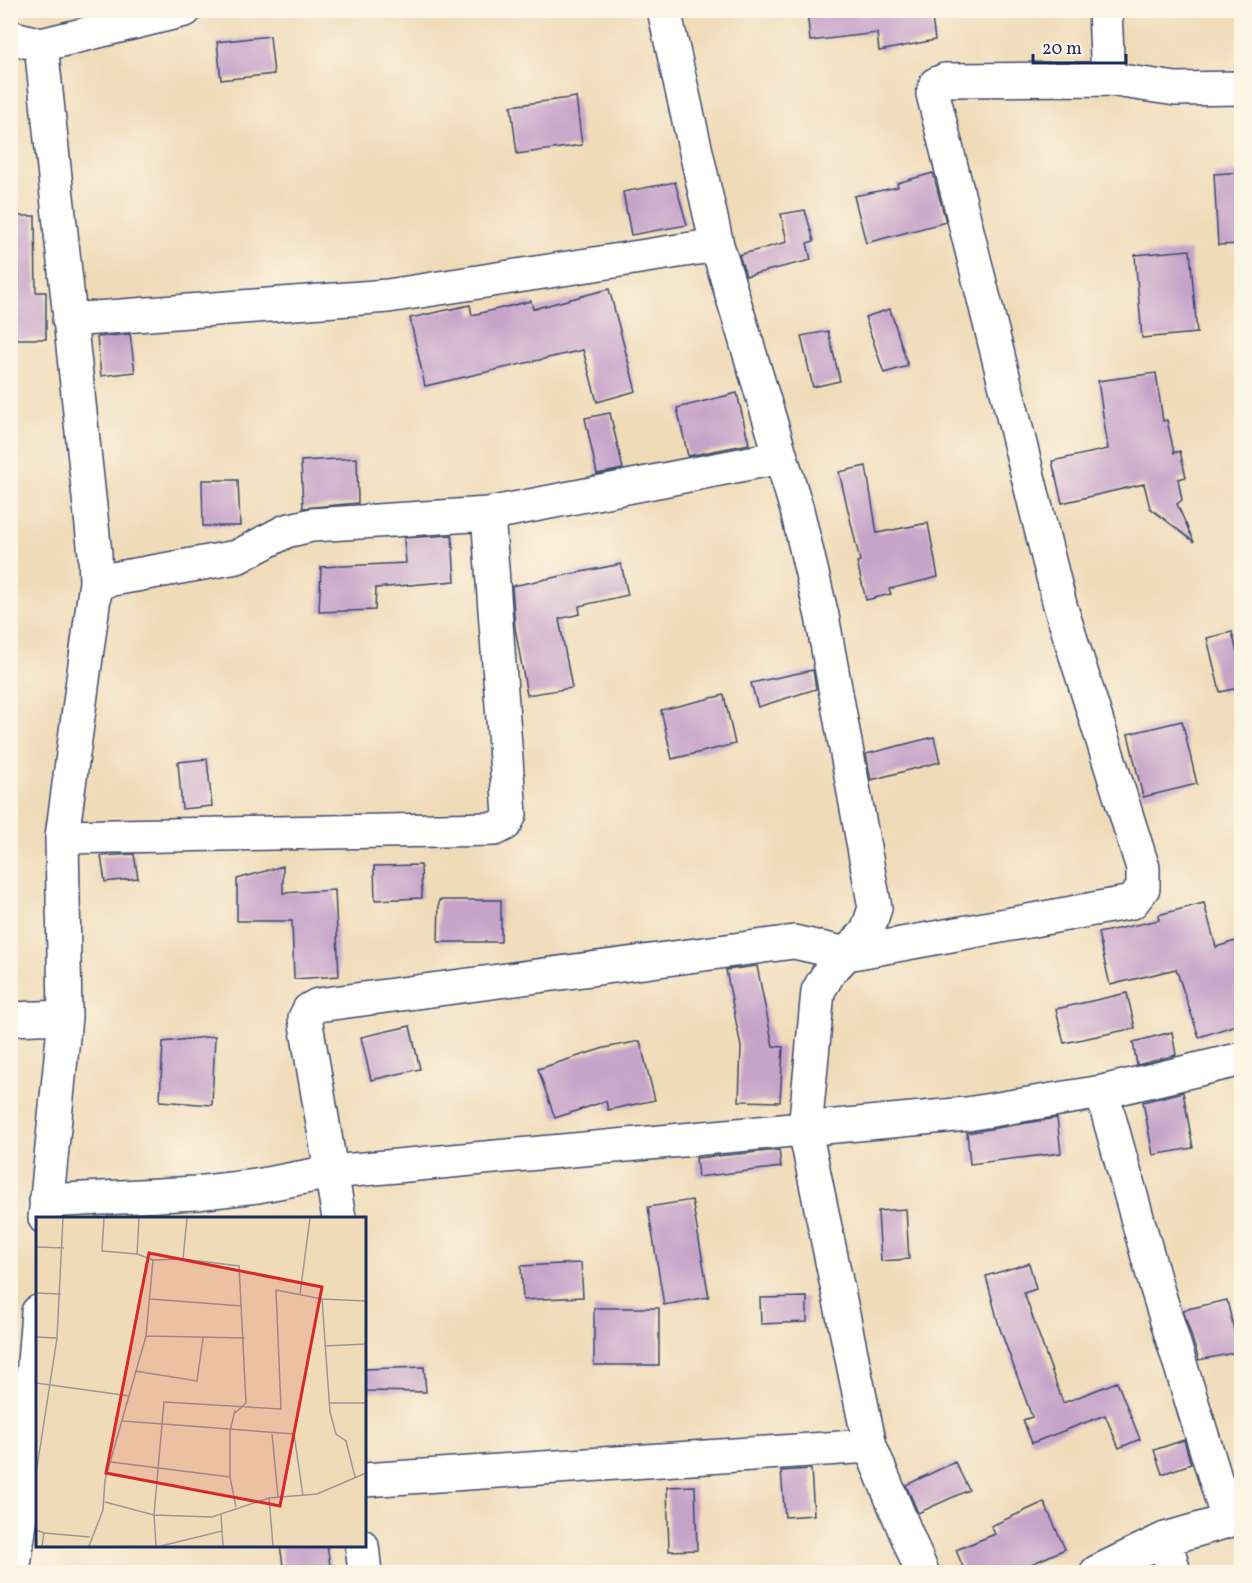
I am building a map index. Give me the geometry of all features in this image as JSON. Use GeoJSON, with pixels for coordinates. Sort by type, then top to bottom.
{"type":"FeatureCollection","features":[{"type":"Feature","properties":{"kind":"street"},"geometry":{"type":"LineString","coordinates":[[185,10],[26,41],[69,320],[95,554],[96,582],[62,837],[65,1017],[46,1210],[257,1186],[331,1172],[967,1114],[1102,1092],[1242,1059]]}},
{"type":"Feature","properties":{"kind":"street"},"geometry":{"type":"LineString","coordinates":[[664,10],[717,245],[798,510],[822,616],[875,908],[867,932],[830,970],[818,991],[805,1130],[870,1446],[922,1572]]}},
{"type":"Feature","properties":{"kind":"street"},"geometry":{"type":"LineString","coordinates":[[1105,10],[1108,79]]}},
{"type":"Feature","properties":{"kind":"street"},"geometry":{"type":"LineString","coordinates":[[339,1217],[305,1018],[309,1010],[318,1005],[794,942],[847,954],[1132,902],[1143,888],[1143,868],[1060,605],[933,94],[936,84],[945,80],[1108,79],[1176,89],[1242,88]]}},
{"type":"Feature","properties":{"kind":"street"},"geometry":{"type":"LineString","coordinates":[[69,320],[388,296],[717,245]]}},
{"type":"Feature","properties":{"kind":"street"},"geometry":{"type":"LineString","coordinates":[[96,582],[237,557],[286,531],[312,525],[488,514],[781,457]]}},
{"type":"Feature","properties":{"kind":"street"},"geometry":{"type":"LineString","coordinates":[[62,837],[495,829],[505,824],[510,814],[488,514]]}},
{"type":"Feature","properties":{"kind":"street"},"geometry":{"type":"LineString","coordinates":[[794,942],[818,991]]}},
{"type":"Feature","properties":{"kind":"street"},"geometry":{"type":"LineString","coordinates":[[10,1019],[65,1017]]}},
{"type":"Feature","properties":{"kind":"street"},"geometry":{"type":"LineString","coordinates":[[1097,1572],[1165,1539],[1235,1518],[1155,1282],[1102,1092]]}},
{"type":"Feature","properties":{"kind":"street"},"geometry":{"type":"LineString","coordinates":[[13,1572],[30,1501],[36,1359]]}},
{"type":"Feature","properties":{"kind":"street"},"geometry":{"type":"LineString","coordinates":[[366,1480],[870,1446]]}},
{"type":"Feature","properties":{"kind":"street"},"geometry":{"type":"LineString","coordinates":[[1165,1539],[1174,1572]]}},
{"type":"Feature","properties":{"kind":"street"},"geometry":{"type":"LineString","coordinates":[[362,1547],[365,1572]]}},
{"type":"Feature","properties":{"kind":"building"},"geometry":{"type":"Polygon","coordinates":[[[807,10],[931,10],[935,40],[879,51],[877,33],[810,41],[807,10]]]}},
{"type":"Feature","properties":{"kind":"building"},"geometry":{"type":"Polygon","coordinates":[[[270,36],[274,74],[221,80],[217,42],[270,36]]]}},
{"type":"Feature","properties":{"kind":"building"},"geometry":{"type":"Polygon","coordinates":[[[576,97],[582,145],[517,154],[511,106],[576,97]]]}},
{"type":"Feature","properties":{"kind":"building"},"geometry":{"type":"Polygon","coordinates":[[[1242,172],[1242,244],[1218,245],[1214,174],[1242,172]]]}},
{"type":"Feature","properties":{"kind":"building"},"geometry":{"type":"Polygon","coordinates":[[[933,173],[946,222],[866,243],[854,196],[898,187],[897,183],[933,173]]]}},
{"type":"Feature","properties":{"kind":"building"},"geometry":{"type":"Polygon","coordinates":[[[675,182],[687,225],[631,235],[623,192],[675,182]]]}},
{"type":"Feature","properties":{"kind":"building"},"geometry":{"type":"Polygon","coordinates":[[[805,210],[814,241],[807,243],[811,260],[746,276],[739,255],[787,242],[781,214],[805,210]]]}},
{"type":"Feature","properties":{"kind":"building"},"geometry":{"type":"Polygon","coordinates":[[[10,216],[35,216],[36,292],[46,292],[46,339],[10,339],[10,216]]]}},
{"type":"Feature","properties":{"kind":"building"},"geometry":{"type":"Polygon","coordinates":[[[1190,250],[1197,333],[1142,338],[1135,255],[1190,250]]]}},
{"type":"Feature","properties":{"kind":"building"},"geometry":{"type":"Polygon","coordinates":[[[609,289],[636,391],[597,402],[583,350],[425,386],[410,318],[470,305],[472,315],[531,301],[533,309],[609,289]]]}},
{"type":"Feature","properties":{"kind":"building"},"geometry":{"type":"Polygon","coordinates":[[[890,309],[908,366],[884,373],[865,317],[890,309]]]}},
{"type":"Feature","properties":{"kind":"building"},"geometry":{"type":"Polygon","coordinates":[[[828,331],[840,381],[813,387],[801,336],[828,331]]]}},
{"type":"Feature","properties":{"kind":"building"},"geometry":{"type":"Polygon","coordinates":[[[130,334],[135,372],[101,376],[97,337],[130,334]]]}},
{"type":"Feature","properties":{"kind":"building"},"geometry":{"type":"Polygon","coordinates":[[[1156,373],[1163,421],[1167,420],[1174,453],[1180,451],[1186,477],[1178,479],[1182,500],[1177,504],[1194,542],[1150,508],[1144,484],[1062,503],[1052,461],[1108,449],[1098,381],[1156,373]]]}},
{"type":"Feature","properties":{"kind":"building"},"geometry":{"type":"Polygon","coordinates":[[[737,393],[749,444],[688,456],[677,408],[737,393]]]}},
{"type":"Feature","properties":{"kind":"building"},"geometry":{"type":"Polygon","coordinates":[[[610,413],[623,469],[597,474],[585,418],[610,413]]]}},
{"type":"Feature","properties":{"kind":"building"},"geometry":{"type":"Polygon","coordinates":[[[357,458],[358,503],[303,508],[301,461],[357,458]]]}},
{"type":"Feature","properties":{"kind":"building"},"geometry":{"type":"Polygon","coordinates":[[[866,466],[877,533],[928,523],[938,577],[889,589],[891,594],[866,600],[857,562],[860,561],[839,472],[866,466]]]}},
{"type":"Feature","properties":{"kind":"building"},"geometry":{"type":"Polygon","coordinates":[[[202,480],[238,480],[240,526],[203,526],[202,480]]]}},
{"type":"Feature","properties":{"kind":"building"},"geometry":{"type":"Polygon","coordinates":[[[452,535],[455,581],[376,588],[375,610],[319,612],[321,567],[406,563],[404,538],[452,535]]]}},
{"type":"Feature","properties":{"kind":"building"},"geometry":{"type":"Polygon","coordinates":[[[621,564],[628,595],[579,606],[580,614],[559,619],[572,688],[527,695],[515,628],[512,586],[621,564]]]}},
{"type":"Feature","properties":{"kind":"building"},"geometry":{"type":"Polygon","coordinates":[[[1232,632],[1242,672],[1242,687],[1220,692],[1207,638],[1232,632]]]}},
{"type":"Feature","properties":{"kind":"building"},"geometry":{"type":"Polygon","coordinates":[[[813,670],[816,689],[758,707],[751,683],[813,670]]]}},
{"type":"Feature","properties":{"kind":"building"},"geometry":{"type":"Polygon","coordinates":[[[724,695],[735,744],[672,759],[661,710],[724,695]]]}},
{"type":"Feature","properties":{"kind":"building"},"geometry":{"type":"Polygon","coordinates":[[[1182,721],[1197,784],[1143,797],[1128,734],[1182,721]]]}},
{"type":"Feature","properties":{"kind":"building"},"geometry":{"type":"Polygon","coordinates":[[[934,737],[940,762],[871,780],[866,754],[934,737]]]}},
{"type":"Feature","properties":{"kind":"building"},"geometry":{"type":"Polygon","coordinates":[[[207,759],[212,806],[182,809],[178,762],[207,759]]]}},
{"type":"Feature","properties":{"kind":"building"},"geometry":{"type":"Polygon","coordinates":[[[134,854],[138,878],[105,882],[101,856],[134,854]]]}},
{"type":"Feature","properties":{"kind":"building"},"geometry":{"type":"Polygon","coordinates":[[[421,865],[422,898],[375,900],[374,866],[421,865]]]}},
{"type":"Feature","properties":{"kind":"building"},"geometry":{"type":"Polygon","coordinates":[[[283,866],[283,893],[335,890],[339,976],[294,979],[292,921],[237,921],[237,879],[283,866]]]}},
{"type":"Feature","properties":{"kind":"building"},"geometry":{"type":"Polygon","coordinates":[[[439,900],[501,900],[501,942],[438,942],[439,900]]]}},
{"type":"Feature","properties":{"kind":"building"},"geometry":{"type":"Polygon","coordinates":[[[1204,903],[1216,947],[1242,939],[1242,1023],[1199,1037],[1176,969],[1110,985],[1098,933],[1159,920],[1158,915],[1204,903]]]}},
{"type":"Feature","properties":{"kind":"building"},"geometry":{"type":"Polygon","coordinates":[[[757,966],[773,1046],[783,1047],[780,1102],[739,1101],[741,1047],[726,970],[757,966]]]}},
{"type":"Feature","properties":{"kind":"building"},"geometry":{"type":"Polygon","coordinates":[[[1127,993],[1135,1028],[1064,1043],[1056,1009],[1127,993]]]}},
{"type":"Feature","properties":{"kind":"building"},"geometry":{"type":"Polygon","coordinates":[[[410,1026],[420,1069],[371,1080],[361,1037],[410,1026]]]}},
{"type":"Feature","properties":{"kind":"building"},"geometry":{"type":"Polygon","coordinates":[[[1172,1032],[1176,1055],[1137,1065],[1133,1042],[1172,1032]]]}},
{"type":"Feature","properties":{"kind":"building"},"geometry":{"type":"Polygon","coordinates":[[[215,1036],[212,1105],[160,1101],[163,1042],[215,1036]]]}},
{"type":"Feature","properties":{"kind":"building"},"geometry":{"type":"Polygon","coordinates":[[[640,1041],[655,1100],[608,1110],[606,1101],[555,1118],[538,1069],[604,1048],[640,1041]]]}},
{"type":"Feature","properties":{"kind":"building"},"geometry":{"type":"Polygon","coordinates":[[[1183,1092],[1193,1148],[1153,1155],[1143,1102],[1183,1092]]]}},
{"type":"Feature","properties":{"kind":"building"},"geometry":{"type":"Polygon","coordinates":[[[1057,1118],[1061,1153],[970,1164],[967,1133],[1057,1118]]]}},
{"type":"Feature","properties":{"kind":"building"},"geometry":{"type":"Polygon","coordinates":[[[779,1150],[781,1167],[698,1177],[696,1158],[779,1150]]]}},
{"type":"Feature","properties":{"kind":"building"},"geometry":{"type":"Polygon","coordinates":[[[692,1200],[709,1297],[664,1305],[648,1207],[692,1200]]]}},
{"type":"Feature","properties":{"kind":"building"},"geometry":{"type":"Polygon","coordinates":[[[906,1209],[909,1259],[881,1261],[878,1211],[906,1209]]]}},
{"type":"Feature","properties":{"kind":"building"},"geometry":{"type":"Polygon","coordinates":[[[581,1263],[583,1297],[523,1300],[521,1266],[581,1263]]]}},
{"type":"Feature","properties":{"kind":"building"},"geometry":{"type":"Polygon","coordinates":[[[1029,1263],[1036,1289],[1024,1293],[1063,1403],[1117,1382],[1140,1439],[1119,1448],[1105,1415],[1032,1443],[1023,1420],[1032,1417],[999,1326],[986,1276],[1029,1263]]]}},
{"type":"Feature","properties":{"kind":"building"},"geometry":{"type":"Polygon","coordinates":[[[807,1297],[807,1322],[761,1324],[760,1298],[807,1297]]]}},
{"type":"Feature","properties":{"kind":"building"},"geometry":{"type":"Polygon","coordinates":[[[1227,1300],[1239,1352],[1199,1360],[1183,1310],[1227,1300]]]}},
{"type":"Feature","properties":{"kind":"building"},"geometry":{"type":"Polygon","coordinates":[[[594,1308],[659,1308],[659,1365],[594,1365],[594,1308]]]}},
{"type":"Feature","properties":{"kind":"building"},"geometry":{"type":"Polygon","coordinates":[[[424,1367],[426,1392],[366,1391],[366,1369],[424,1367]]]}},
{"type":"Feature","properties":{"kind":"building"},"geometry":{"type":"Polygon","coordinates":[[[1184,1440],[1191,1464],[1162,1474],[1154,1450],[1184,1440]]]}},
{"type":"Feature","properties":{"kind":"building"},"geometry":{"type":"Polygon","coordinates":[[[955,1462],[969,1490],[918,1513],[906,1485],[955,1462]]]}},
{"type":"Feature","properties":{"kind":"building"},"geometry":{"type":"Polygon","coordinates":[[[811,1469],[814,1515],[785,1517],[781,1471],[811,1469]]]}},
{"type":"Feature","properties":{"kind":"building"},"geometry":{"type":"Polygon","coordinates":[[[695,1486],[697,1550],[669,1551],[667,1487],[695,1486]]]}},
{"type":"Feature","properties":{"kind":"building"},"geometry":{"type":"Polygon","coordinates":[[[1044,1502],[1065,1549],[1014,1572],[965,1572],[956,1550],[995,1534],[991,1526],[1044,1502]]]}},
{"type":"Feature","properties":{"kind":"building"},"geometry":{"type":"Polygon","coordinates":[[[280,1547],[327,1547],[331,1572],[284,1572],[280,1547]]]}}]}
